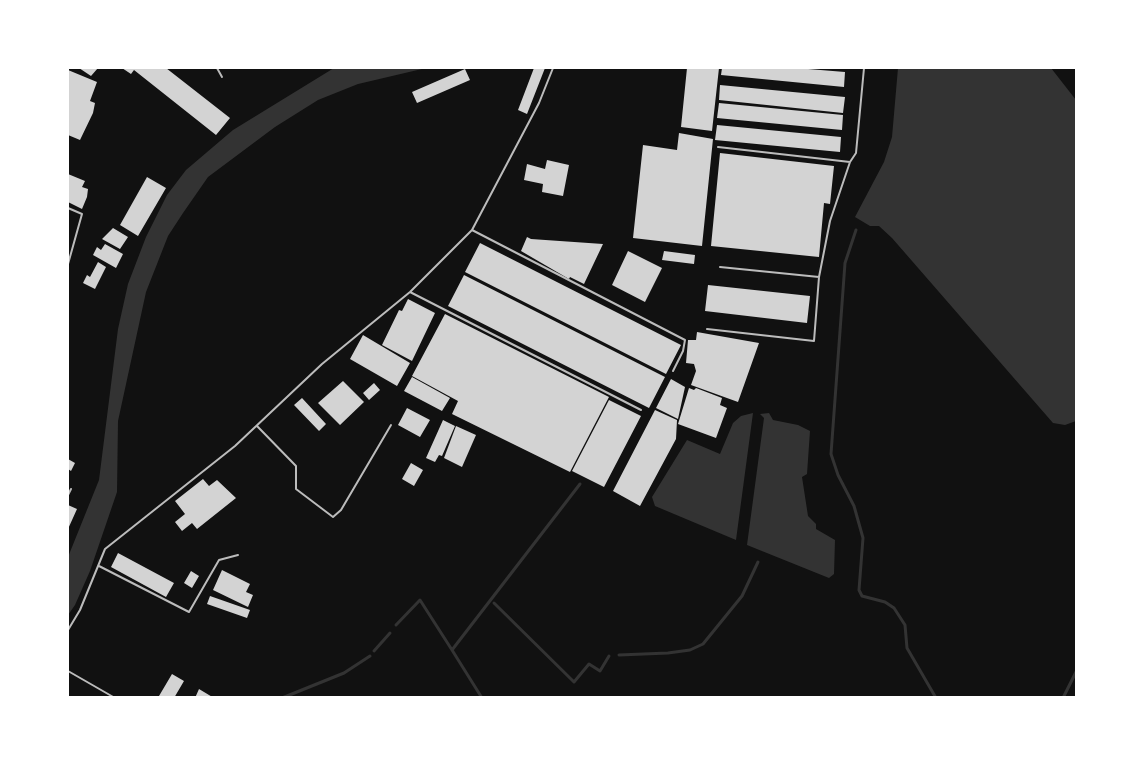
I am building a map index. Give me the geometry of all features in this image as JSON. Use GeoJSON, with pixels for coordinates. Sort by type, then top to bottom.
{"type":"FeatureCollection","features":[{"type":"Feature","properties":{"kind":"lane"},"geometry":{"type":"LineString","coordinates":[[217,68],[222,77]]}},
{"type":"Feature","properties":{"kind":"lane"},"geometry":{"type":"LineString","coordinates":[[68,630],[80,610],[105,549],[257,426],[337,351],[410,292],[472,230],[539,103],[553,68]]}},
{"type":"Feature","properties":{"kind":"lane"},"geometry":{"type":"LineString","coordinates":[[707,329],[814,341],[819,277],[830,221],[850,162],[856,153],[864,68]]}},
{"type":"Feature","properties":{"kind":"lane"},"geometry":{"type":"LineString","coordinates":[[718,147],[850,162]]}},
{"type":"Feature","properties":{"kind":"lane"},"geometry":{"type":"LineString","coordinates":[[68,208],[82,214],[68,264]]}},
{"type":"Feature","properties":{"kind":"lane"},"geometry":{"type":"LineString","coordinates":[[472,230],[685,340],[683,351],[673,371]]}},
{"type":"Feature","properties":{"kind":"lane"},"geometry":{"type":"LineString","coordinates":[[720,267],[819,277]]}},
{"type":"Feature","properties":{"kind":"lane"},"geometry":{"type":"LineString","coordinates":[[410,292],[641,410]]}},
{"type":"Feature","properties":{"kind":"lane"},"geometry":{"type":"LineString","coordinates":[[257,426],[296,466],[296,489],[333,517],[341,510],[391,425]]}},
{"type":"Feature","properties":{"kind":"lane"},"geometry":{"type":"LineString","coordinates":[[68,495],[71,489]]}},
{"type":"Feature","properties":{"kind":"lane"},"geometry":{"type":"LineString","coordinates":[[99,566],[189,612],[219,560],[238,555]]}},
{"type":"Feature","properties":{"kind":"lane"},"geometry":{"type":"LineString","coordinates":[[68,671],[115,698]]}},
{"type":"Feature","properties":{"kind":"shaded area"},"geometry":{"type":"Polygon","coordinates":[[[334,68],[426,68],[358,84],[318,100],[275,127],[208,177],[183,213],[168,236],[146,292],[118,421],[117,492],[90,571],[68,615],[68,557],[99,480],[118,329],[128,284],[146,237],[167,195],[186,170],[233,130],[334,68]]]}},
{"type":"Feature","properties":{"kind":"shaded area"},"geometry":{"type":"Polygon","coordinates":[[[898,68],[1051,68],[1076,100],[1076,421],[1065,425],[1053,423],[892,238],[879,226],[870,226],[855,217],[884,162],[892,137],[898,68]]]}},
{"type":"Feature","properties":{"kind":"shaded area"},"geometry":{"type":"Polygon","coordinates":[[[753,413],[736,540],[655,506],[652,497],[687,440],[720,454],[733,423],[741,416],[753,413]]]}},
{"type":"Feature","properties":{"kind":"shaded area"},"geometry":{"type":"Polygon","coordinates":[[[769,413],[773,420],[798,425],[810,431],[807,474],[802,477],[808,516],[816,524],[816,529],[835,540],[834,574],[829,578],[747,545],[764,418],[760,414],[769,413]]]}},
{"type":"Feature","properties":{"kind":"building"},"geometry":{"type":"Polygon","coordinates":[[[79,68],[98,68],[91,76],[79,68]]]}},
{"type":"Feature","properties":{"kind":"building"},"geometry":{"type":"Polygon","coordinates":[[[122,68],[166,68],[230,118],[216,135],[134,70],[131,74],[122,68]]]}},
{"type":"Feature","properties":{"kind":"building"},"geometry":{"type":"Polygon","coordinates":[[[534,68],[545,68],[527,114],[518,110],[534,68]]]}},
{"type":"Feature","properties":{"kind":"building"},"geometry":{"type":"Polygon","coordinates":[[[687,68],[719,68],[712,131],[681,127],[687,68]]]}},
{"type":"Feature","properties":{"kind":"building"},"geometry":{"type":"Polygon","coordinates":[[[722,68],[796,68],[845,72],[844,87],[721,75],[722,68]]]}},
{"type":"Feature","properties":{"kind":"building"},"geometry":{"type":"Polygon","coordinates":[[[465,69],[470,80],[417,103],[412,92],[465,69]]]}},
{"type":"Feature","properties":{"kind":"building"},"geometry":{"type":"Polygon","coordinates":[[[68,70],[97,82],[90,101],[95,103],[93,113],[80,140],[68,135],[68,70]]]}},
{"type":"Feature","properties":{"kind":"building"},"geometry":{"type":"Polygon","coordinates":[[[720,85],[845,97],[843,113],[719,100],[720,85]]]}},
{"type":"Feature","properties":{"kind":"building"},"geometry":{"type":"Polygon","coordinates":[[[719,103],[843,115],[842,130],[717,118],[719,103]]]}},
{"type":"Feature","properties":{"kind":"building"},"geometry":{"type":"Polygon","coordinates":[[[717,125],[841,137],[840,152],[715,140],[717,125]]]}},
{"type":"Feature","properties":{"kind":"building"},"geometry":{"type":"Polygon","coordinates":[[[679,133],[713,139],[702,246],[633,238],[643,145],[677,150],[679,133]]]}},
{"type":"Feature","properties":{"kind":"building"},"geometry":{"type":"Polygon","coordinates":[[[720,153],[834,166],[830,204],[824,203],[819,257],[711,246],[720,153]]]}},
{"type":"Feature","properties":{"kind":"building"},"geometry":{"type":"Polygon","coordinates":[[[547,160],[569,165],[563,196],[542,192],[543,184],[524,180],[527,164],[545,169],[547,160]]]}},
{"type":"Feature","properties":{"kind":"building"},"geometry":{"type":"Polygon","coordinates":[[[68,174],[85,181],[82,187],[88,189],[82,209],[68,202],[68,174]]]}},
{"type":"Feature","properties":{"kind":"building"},"geometry":{"type":"Polygon","coordinates":[[[147,177],[166,188],[138,236],[120,225],[147,177]]]}},
{"type":"Feature","properties":{"kind":"building"},"geometry":{"type":"Polygon","coordinates":[[[113,228],[128,237],[120,249],[102,239],[113,228]]]}},
{"type":"Feature","properties":{"kind":"building"},"geometry":{"type":"Polygon","coordinates":[[[527,237],[603,244],[584,284],[570,277],[569,279],[521,251],[527,237]]]}},
{"type":"Feature","properties":{"kind":"building"},"geometry":{"type":"Polygon","coordinates":[[[480,243],[681,345],[666,374],[465,272],[480,243]]]}},
{"type":"Feature","properties":{"kind":"building"},"geometry":{"type":"Polygon","coordinates":[[[105,244],[123,254],[116,268],[93,255],[97,247],[101,250],[105,244]]]}},
{"type":"Feature","properties":{"kind":"building"},"geometry":{"type":"Polygon","coordinates":[[[628,251],[662,268],[645,302],[612,285],[628,251]]]}},
{"type":"Feature","properties":{"kind":"building"},"geometry":{"type":"Polygon","coordinates":[[[664,251],[695,255],[694,264],[662,260],[664,251]]]}},
{"type":"Feature","properties":{"kind":"building"},"geometry":{"type":"Polygon","coordinates":[[[98,262],[106,267],[95,289],[83,283],[87,275],[90,277],[98,262]]]}},
{"type":"Feature","properties":{"kind":"building"},"geometry":{"type":"Polygon","coordinates":[[[464,275],[665,377],[649,408],[448,306],[464,275]]]}},
{"type":"Feature","properties":{"kind":"building"},"geometry":{"type":"Polygon","coordinates":[[[708,285],[810,296],[807,323],[705,311],[708,285]]]}},
{"type":"Feature","properties":{"kind":"building"},"geometry":{"type":"Polygon","coordinates":[[[408,299],[435,313],[412,361],[382,345],[399,310],[402,311],[408,299]]]}},
{"type":"Feature","properties":{"kind":"building"},"geometry":{"type":"Polygon","coordinates":[[[445,314],[609,397],[570,472],[452,414],[458,401],[412,376],[445,314]]]}},
{"type":"Feature","properties":{"kind":"building"},"geometry":{"type":"Polygon","coordinates":[[[697,332],[759,343],[738,402],[691,385],[696,371],[694,364],[686,363],[688,340],[696,340],[697,332]]]}},
{"type":"Feature","properties":{"kind":"building"},"geometry":{"type":"Polygon","coordinates":[[[363,335],[410,363],[397,386],[350,359],[363,335]]]}},
{"type":"Feature","properties":{"kind":"building"},"geometry":{"type":"Polygon","coordinates":[[[412,377],[450,398],[442,411],[404,391],[412,377]]]}},
{"type":"Feature","properties":{"kind":"building"},"geometry":{"type":"Polygon","coordinates":[[[671,379],[685,387],[678,419],[656,408],[671,379]]]}},
{"type":"Feature","properties":{"kind":"building"},"geometry":{"type":"Polygon","coordinates":[[[343,381],[364,402],[340,425],[318,403],[343,381]]]}},
{"type":"Feature","properties":{"kind":"building"},"geometry":{"type":"Polygon","coordinates":[[[374,383],[380,390],[369,400],[363,393],[374,383]]]}},
{"type":"Feature","properties":{"kind":"building"},"geometry":{"type":"Polygon","coordinates":[[[689,388],[694,390],[696,388],[722,398],[720,405],[727,408],[716,438],[678,424],[689,388]]]}},
{"type":"Feature","properties":{"kind":"building"},"geometry":{"type":"Polygon","coordinates":[[[302,398],[326,424],[319,431],[294,405],[302,398]]]}},
{"type":"Feature","properties":{"kind":"building"},"geometry":{"type":"Polygon","coordinates":[[[609,400],[641,416],[604,487],[572,471],[609,400]]]}},
{"type":"Feature","properties":{"kind":"building"},"geometry":{"type":"Polygon","coordinates":[[[407,408],[430,420],[420,437],[398,425],[407,408]]]}},
{"type":"Feature","properties":{"kind":"building"},"geometry":{"type":"Polygon","coordinates":[[[655,410],[677,420],[676,439],[640,506],[613,491],[655,410]]]}},
{"type":"Feature","properties":{"kind":"building"},"geometry":{"type":"Polygon","coordinates":[[[443,420],[455,426],[442,456],[439,455],[435,462],[426,458],[443,420]]]}},
{"type":"Feature","properties":{"kind":"building"},"geometry":{"type":"Polygon","coordinates":[[[456,426],[476,435],[462,467],[444,458],[456,426]]]}},
{"type":"Feature","properties":{"kind":"building"},"geometry":{"type":"Polygon","coordinates":[[[68,459],[75,463],[71,471],[68,469],[68,459]]]}},
{"type":"Feature","properties":{"kind":"building"},"geometry":{"type":"Polygon","coordinates":[[[411,463],[423,470],[414,486],[402,479],[411,463]]]}},
{"type":"Feature","properties":{"kind":"building"},"geometry":{"type":"Polygon","coordinates":[[[203,479],[209,486],[217,480],[236,498],[197,529],[192,523],[182,531],[175,522],[185,514],[175,501],[203,479]]]}},
{"type":"Feature","properties":{"kind":"building"},"geometry":{"type":"Polygon","coordinates":[[[68,505],[77,509],[68,529],[68,505]]]}},
{"type":"Feature","properties":{"kind":"building"},"geometry":{"type":"Polygon","coordinates":[[[118,553],[174,583],[166,597],[111,567],[118,553]]]}},
{"type":"Feature","properties":{"kind":"building"},"geometry":{"type":"Polygon","coordinates":[[[222,570],[250,584],[246,592],[253,595],[248,607],[213,590],[222,570]]]}},
{"type":"Feature","properties":{"kind":"building"},"geometry":{"type":"Polygon","coordinates":[[[191,571],[199,576],[192,588],[184,583],[191,571]]]}},
{"type":"Feature","properties":{"kind":"building"},"geometry":{"type":"Polygon","coordinates":[[[210,596],[250,610],[247,618],[207,604],[210,596]]]}},
{"type":"Feature","properties":{"kind":"building"},"geometry":{"type":"Polygon","coordinates":[[[172,674],[184,681],[174,698],[162,698],[159,696],[172,674]]]}},
{"type":"Feature","properties":{"kind":"building"},"geometry":{"type":"Polygon","coordinates":[[[199,689],[214,698],[195,698],[199,689]]]}},
{"type":"Feature","properties":{"kind":"waterway"},"geometry":{"type":"LineString","coordinates":[[856,230],[845,263],[831,454],[838,475],[854,506],[863,538],[859,590],[862,596],[885,602],[894,608],[905,625],[907,648],[936,698]]}},
{"type":"Feature","properties":{"kind":"waterway"},"geometry":{"type":"LineString","coordinates":[[482,698],[452,650],[580,484]]}},
{"type":"Feature","properties":{"kind":"waterway"},"geometry":{"type":"LineString","coordinates":[[619,655],[668,653],[690,650],[703,644],[742,596],[758,562]]}},
{"type":"Feature","properties":{"kind":"waterway"},"geometry":{"type":"LineString","coordinates":[[396,625],[420,600],[452,650]]}},
{"type":"Feature","properties":{"kind":"waterway"},"geometry":{"type":"LineString","coordinates":[[494,603],[574,682],[589,664],[600,671],[609,656]]}},
{"type":"Feature","properties":{"kind":"waterway"},"geometry":{"type":"LineString","coordinates":[[374,651],[390,633]]}},
{"type":"Feature","properties":{"kind":"waterway"},"geometry":{"type":"LineString","coordinates":[[282,698],[344,673],[370,656]]}},
{"type":"Feature","properties":{"kind":"waterway"},"geometry":{"type":"LineString","coordinates":[[1063,698],[1076,672]]}}]}
